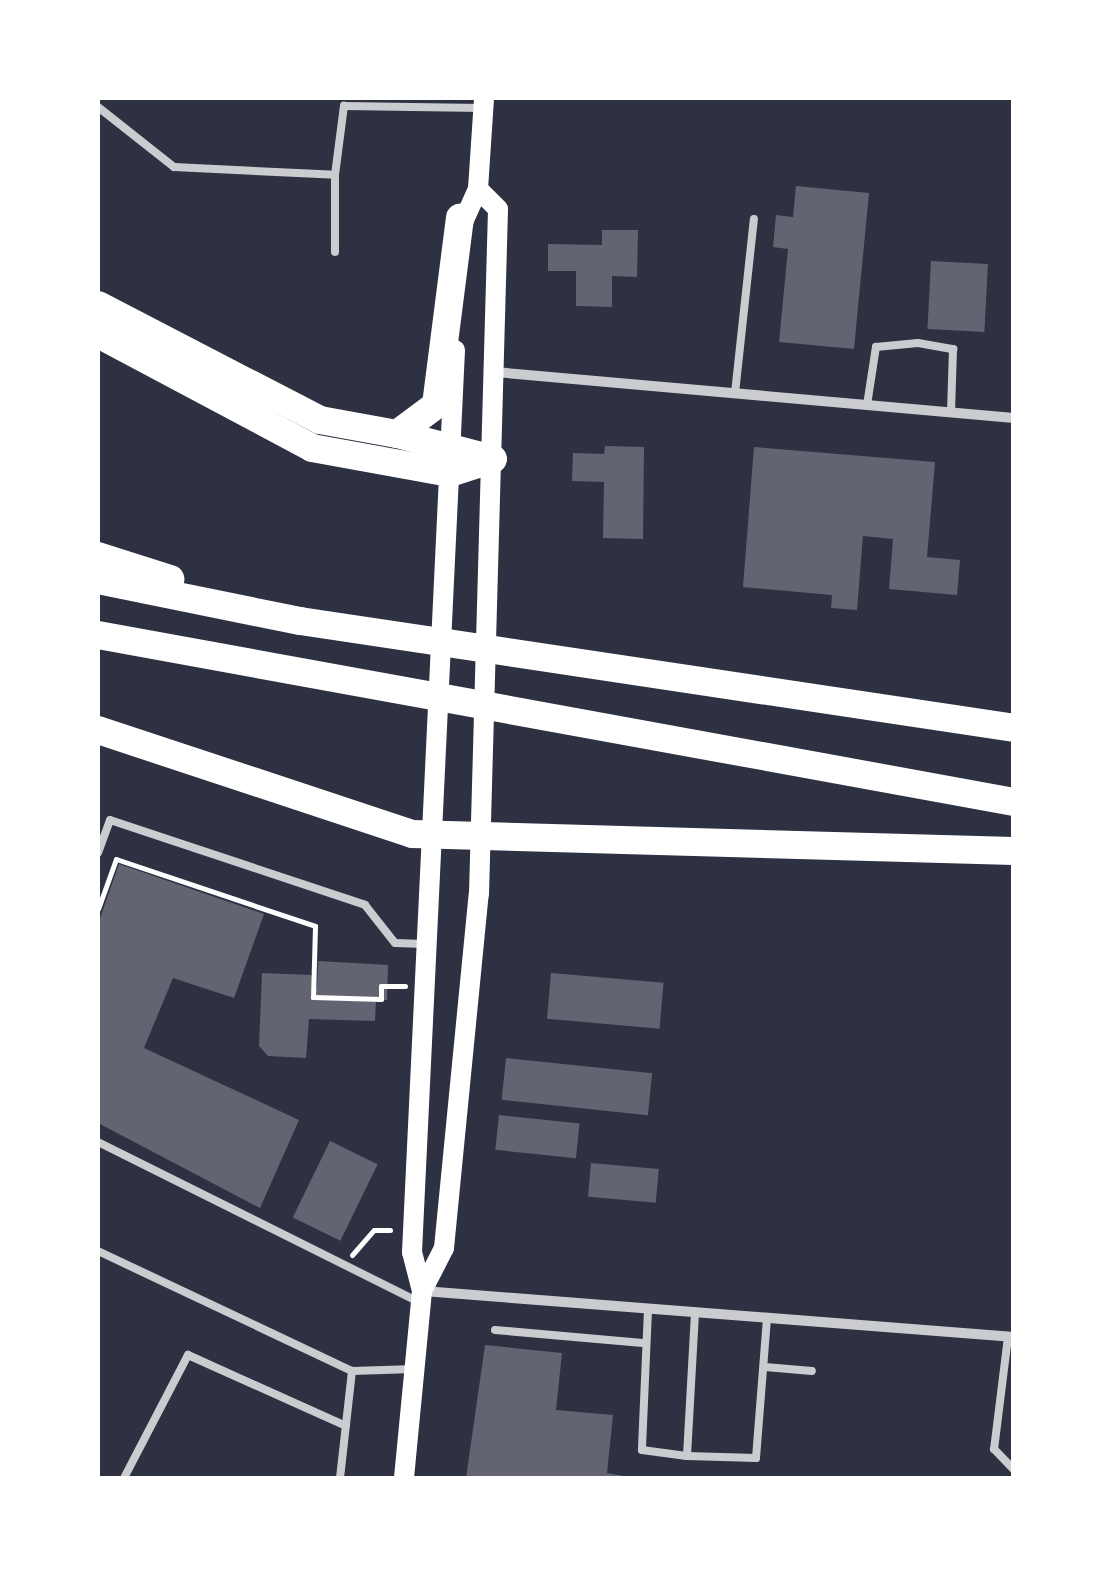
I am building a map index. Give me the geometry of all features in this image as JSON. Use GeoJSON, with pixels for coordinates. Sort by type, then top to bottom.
{"type":"FeatureCollection","features":[{"type":"Feature","properties":{"kind":"highway"},"geometry":{"type":"LineString","coordinates":[[397,434],[436,405],[460,218]]}},
{"type":"Feature","properties":{"kind":"highway"},"geometry":{"type":"LineString","coordinates":[[98,305],[320,420],[451,442],[492,459]]}},
{"type":"Feature","properties":{"kind":"highway"},"geometry":{"type":"LineString","coordinates":[[98,334],[312,448],[450,473],[492,459]]}},
{"type":"Feature","properties":{"kind":"highway"},"geometry":{"type":"LineString","coordinates":[[98,556],[300,620]]}},
{"type":"Feature","properties":{"kind":"highway"},"geometry":{"type":"LineString","coordinates":[[98,580],[300,620],[1014,728]]}},
{"type":"Feature","properties":{"kind":"highway"},"geometry":{"type":"LineString","coordinates":[[98,635],[1014,802]]}},
{"type":"Feature","properties":{"kind":"highway"},"geometry":{"type":"LineString","coordinates":[[98,730],[437,828],[1014,850]]}},
{"type":"Feature","properties":{"kind":"main road"},"geometry":{"type":"LineString","coordinates":[[404,1478],[421,1297],[412,1252],[437,828],[460,218],[478,188],[484,102]]}},
{"type":"Feature","properties":{"kind":"main road"},"geometry":{"type":"LineString","coordinates":[[421,1297],[444,1248],[482,831],[498,210],[478,188]]}},
{"type":"Feature","properties":{"kind":"street"},"geometry":{"type":"LineString","coordinates":[[495,372],[1014,418]]}},
{"type":"Feature","properties":{"kind":"street"},"geometry":{"type":"LineString","coordinates":[[421,1297],[1010,1337]]}},
{"type":"Feature","properties":{"kind":"lane"},"geometry":{"type":"LineString","coordinates":[[335,252],[335,175],[344,106],[484,102]]}},
{"type":"Feature","properties":{"kind":"lane"},"geometry":{"type":"LineString","coordinates":[[98,107],[174,166],[335,175]]}},
{"type":"Feature","properties":{"kind":"lane"},"geometry":{"type":"LineString","coordinates":[[735,393],[754,219]]}},
{"type":"Feature","properties":{"kind":"lane"},"geometry":{"type":"LineString","coordinates":[[867,404],[876,347],[918,343],[954,350],[951,412]]}},
{"type":"Feature","properties":{"kind":"lane"},"geometry":{"type":"LineString","coordinates":[[98,816],[365,905],[396,943],[431,944]]}},
{"type":"Feature","properties":{"kind":"lane"},"geometry":{"type":"LineString","coordinates":[[98,853],[110,820]]}},
{"type":"Feature","properties":{"kind":"lane"},"geometry":{"type":"LineString","coordinates":[[98,1142],[421,1297]]}},
{"type":"Feature","properties":{"kind":"lane"},"geometry":{"type":"LineString","coordinates":[[98,1251],[352,1372],[414,1369]]}},
{"type":"Feature","properties":{"kind":"lane"},"geometry":{"type":"LineString","coordinates":[[648,1310],[642,1450],[687,1456],[756,1458],[767,1319]]}},
{"type":"Feature","properties":{"kind":"lane"},"geometry":{"type":"LineString","coordinates":[[687,1456],[695,1314]]}},
{"type":"Feature","properties":{"kind":"lane"},"geometry":{"type":"LineString","coordinates":[[495,1330],[645,1343]]}},
{"type":"Feature","properties":{"kind":"lane"},"geometry":{"type":"LineString","coordinates":[[1010,1337],[994,1449],[1014,1470]]}},
{"type":"Feature","properties":{"kind":"lane"},"geometry":{"type":"LineString","coordinates":[[124,1478],[188,1355],[346,1426]]}},
{"type":"Feature","properties":{"kind":"lane"},"geometry":{"type":"LineString","coordinates":[[765,1367],[812,1371]]}},
{"type":"Feature","properties":{"kind":"lane"},"geometry":{"type":"LineString","coordinates":[[340,1478],[352,1372]]}},
{"type":"Feature","properties":{"kind":"path"},"geometry":{"type":"LineString","coordinates":[[98,909],[116,859],[316,926],[313,997],[381,998],[382,986],[408,986]]}},
{"type":"Feature","properties":{"kind":"building"},"geometry":{"type":"Polygon","coordinates":[[[796,186],[869,193],[854,349],[779,342],[788,249],[773,247],[776,215],[793,217],[796,186]]]}},
{"type":"Feature","properties":{"kind":"building"},"geometry":{"type":"Polygon","coordinates":[[[602,230],[638,230],[637,277],[612,276],[612,307],[576,306],[576,271],[548,271],[548,244],[602,245],[602,230]]]}},
{"type":"Feature","properties":{"kind":"building"},"geometry":{"type":"Polygon","coordinates":[[[931,261],[988,264],[984,332],[927,329],[931,261]]]}},
{"type":"Feature","properties":{"kind":"building"},"geometry":{"type":"Polygon","coordinates":[[[605,446],[644,447],[643,539],[603,538],[604,482],[572,481],[573,453],[604,454],[605,446]]]}},
{"type":"Feature","properties":{"kind":"building"},"geometry":{"type":"Polygon","coordinates":[[[754,447],[935,462],[927,557],[960,560],[957,595],[889,589],[893,539],[863,536],[857,610],[831,608],[832,595],[743,587],[754,447]]]}},
{"type":"Feature","properties":{"kind":"building"},"geometry":{"type":"Polygon","coordinates":[[[119,864],[264,914],[234,998],[173,978],[144,1048],[299,1120],[260,1208],[98,1123],[98,924],[119,864]]]}},
{"type":"Feature","properties":{"kind":"building"},"geometry":{"type":"Polygon","coordinates":[[[318,961],[388,965],[387,1000],[376,1001],[375,1021],[309,1019],[306,1058],[268,1056],[259,1046],[262,973],[311,975],[317,988],[318,961]]]}},
{"type":"Feature","properties":{"kind":"building"},"geometry":{"type":"Polygon","coordinates":[[[551,973],[664,983],[660,1029],[547,1019],[551,973]]]}},
{"type":"Feature","properties":{"kind":"building"},"geometry":{"type":"Polygon","coordinates":[[[506,1058],[652,1073],[648,1115],[502,1100],[506,1058]]]}},
{"type":"Feature","properties":{"kind":"building"},"geometry":{"type":"Polygon","coordinates":[[[499,1115],[580,1123],[576,1158],[495,1150],[499,1115]]]}},
{"type":"Feature","properties":{"kind":"building"},"geometry":{"type":"Polygon","coordinates":[[[330,1141],[378,1164],[340,1241],[293,1217],[330,1141]]]}},
{"type":"Feature","properties":{"kind":"building"},"geometry":{"type":"Polygon","coordinates":[[[591,1163],[659,1169],[656,1203],[588,1197],[591,1163]]]}},
{"type":"Feature","properties":{"kind":"building"},"geometry":{"type":"Polygon","coordinates":[[[485,1345],[562,1353],[556,1410],[613,1415],[607,1473],[635,1478],[466,1478],[485,1345]]]}}]}
